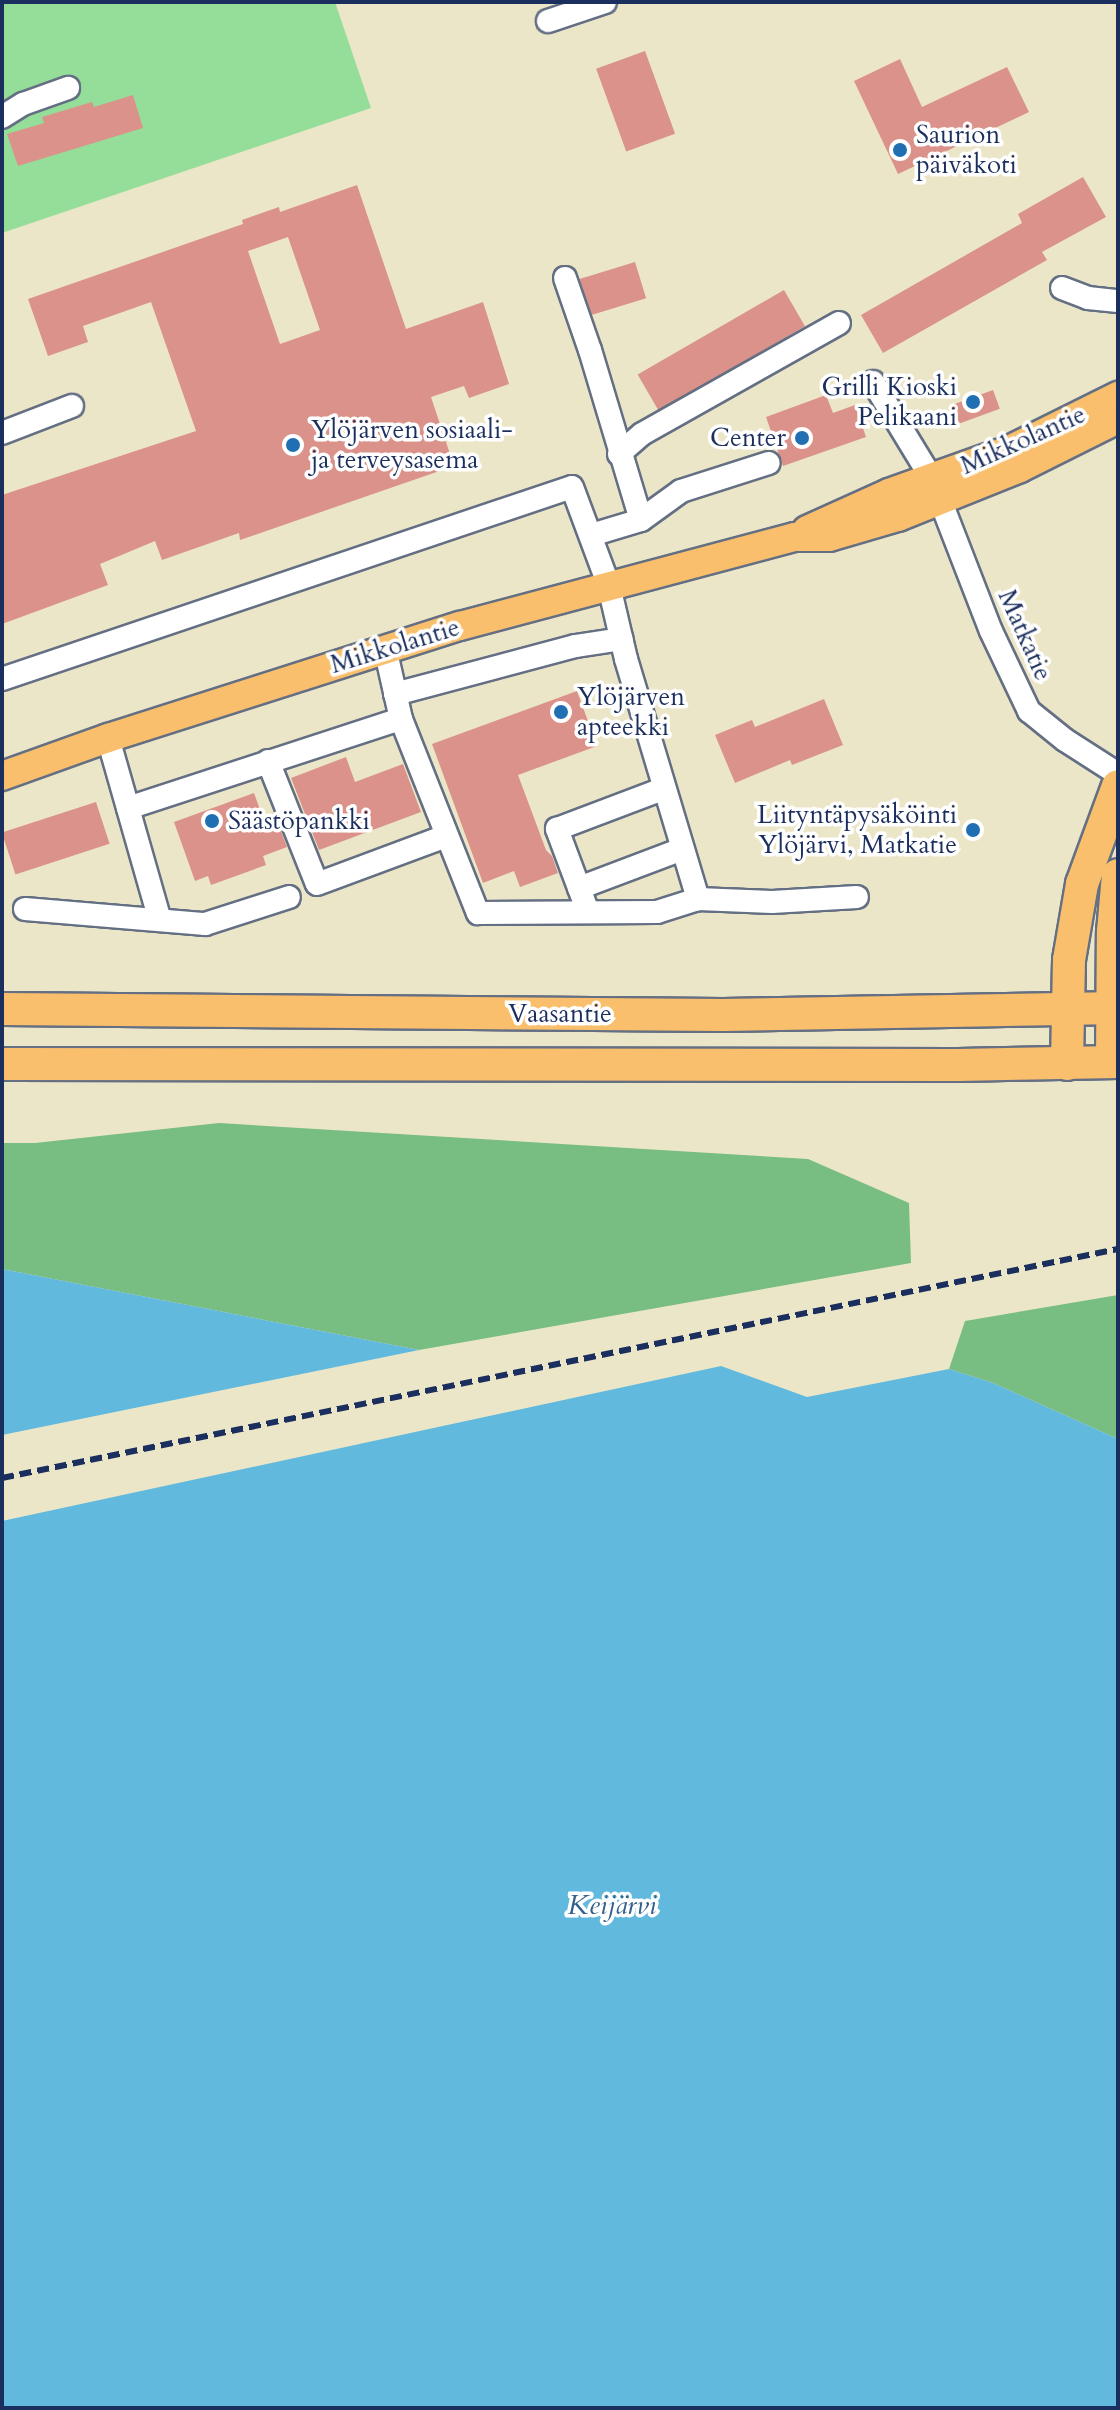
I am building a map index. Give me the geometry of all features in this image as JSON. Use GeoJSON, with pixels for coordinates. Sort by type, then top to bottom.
{"type":"FeatureCollection","features":[{"type":"Feature","properties":{"kind":"highway"},"geometry":{"type":"LineString","coordinates":[[1067,1064],[1069,960],[1082,884],[1118,786]]}},
{"type":"Feature","properties":{"kind":"highway"},"geometry":{"type":"LineString","coordinates":[[1115,1062],[1118,875]]}},
{"type":"Feature","properties":{"kind":"highway","name":"Vaasantie"},"geometry":{"type":"LineString","coordinates":[[2,1009],[692,1015],[1115,1008]]}},
{"type":"Feature","properties":{"kind":"highway","name":"Vaasantie"},"geometry":{"type":"LineString","coordinates":[[2,1064],[1115,1062]]}},
{"type":"Feature","properties":{"kind":"main road","name":"Mikkolantie"},"geometry":{"type":"LineString","coordinates":[[936,489],[1118,396]]}},
{"type":"Feature","properties":{"kind":"main road","name":"Mikkolantie"},"geometry":{"type":"LineString","coordinates":[[2,776],[108,738],[385,648],[795,537],[818,522],[1020,468],[1118,419]]}},
{"type":"Feature","properties":{"kind":"street"},"geometry":{"type":"LineString","coordinates":[[548,21],[578,6],[605,2]]}},
{"type":"Feature","properties":{"kind":"street"},"geometry":{"type":"LineString","coordinates":[[2,117],[23,104],[68,88]]}},
{"type":"Feature","properties":{"kind":"street"},"geometry":{"type":"LineString","coordinates":[[565,278],[641,520]]}},
{"type":"Feature","properties":{"kind":"street"},"geometry":{"type":"LineString","coordinates":[[1062,288],[1088,298],[1118,301]]}},
{"type":"Feature","properties":{"kind":"street"},"geometry":{"type":"LineString","coordinates":[[619,454],[642,434],[839,323]]}},
{"type":"Feature","properties":{"kind":"street","name":"Matkatie"},"geometry":{"type":"LineString","coordinates":[[873,382],[936,489],[991,631],[1029,711],[1065,740],[1118,774]]}},
{"type":"Feature","properties":{"kind":"street"},"geometry":{"type":"LineString","coordinates":[[2,433],[72,406]]}},
{"type":"Feature","properties":{"kind":"street"},"geometry":{"type":"LineString","coordinates":[[591,535],[641,520],[681,491],[769,463]]}},
{"type":"Feature","properties":{"kind":"street"},"geometry":{"type":"LineString","coordinates":[[2,679],[572,487],[609,586],[663,789],[698,899]]}},
{"type":"Feature","properties":{"kind":"street"},"geometry":{"type":"LineString","coordinates":[[395,694],[576,646],[621,639]]}},
{"type":"Feature","properties":{"kind":"street"},"geometry":{"type":"LineString","coordinates":[[385,648],[401,719],[478,913],[657,912],[698,899],[772,902],[857,897]]}},
{"type":"Feature","properties":{"kind":"street"},"geometry":{"type":"LineString","coordinates":[[128,808],[401,719]]}},
{"type":"Feature","properties":{"kind":"street"},"geometry":{"type":"LineString","coordinates":[[108,738],[160,920]]}},
{"type":"Feature","properties":{"kind":"street"},"geometry":{"type":"LineString","coordinates":[[268,761],[317,884],[446,836]]}},
{"type":"Feature","properties":{"kind":"street"},"geometry":{"type":"LineString","coordinates":[[588,912],[557,829],[663,789]]}},
{"type":"Feature","properties":{"kind":"street"},"geometry":{"type":"LineString","coordinates":[[579,888],[682,849]]}},
{"type":"Feature","properties":{"kind":"street"},"geometry":{"type":"LineString","coordinates":[[25,909],[205,924],[289,897]]}},
{"type":"Feature","properties":{"kind":"green space"},"geometry":{"type":"Polygon","coordinates":[[[2,2],[335,2],[371,108],[2,233],[2,2]]]}},
{"type":"Feature","properties":{"kind":"green space"},"geometry":{"type":"Polygon","coordinates":[[[219,1123],[808,1159],[909,1203],[911,1263],[419,1350],[2,1269],[2,1143],[35,1143],[219,1123]]]}},
{"type":"Feature","properties":{"kind":"green space"},"geometry":{"type":"Polygon","coordinates":[[[1118,1295],[1118,1439],[993,1383],[949,1369],[965,1321],[1118,1295]]]}},
{"type":"Feature","properties":{"kind":"water"},"geometry":{"type":"Polygon","coordinates":[[[2,1269],[419,1350],[2,1435],[2,1269]]]}},
{"type":"Feature","properties":{"kind":"water","name":"Keijärvi"},"geometry":{"type":"Polygon","coordinates":[[[721,1366],[807,1397],[949,1369],[993,1383],[1118,1439],[1118,2408],[2,2408],[2,1521],[721,1366]]]}},
{"type":"Feature","properties":{"kind":"building"},"geometry":{"type":"Polygon","coordinates":[[[645,51],[675,134],[626,151],[596,69],[645,51]]]}},
{"type":"Feature","properties":{"kind":"building"},"geometry":{"type":"Polygon","coordinates":[[[900,59],[922,107],[1007,67],[1029,112],[898,174],[854,81],[900,59]]]}},
{"type":"Feature","properties":{"kind":"building"},"geometry":{"type":"Polygon","coordinates":[[[133,95],[143,128],[18,166],[7,134],[44,123],[42,117],[92,102],[94,107],[133,95]]]}},
{"type":"Feature","properties":{"kind":"building"},"geometry":{"type":"Polygon","coordinates":[[[1083,177],[1106,217],[1042,252],[1047,260],[883,353],[861,315],[1022,223],[1018,214],[1083,177]]]}},
{"type":"Feature","properties":{"kind":"building"},"geometry":{"type":"Polygon","coordinates":[[[357,185],[406,329],[483,302],[509,384],[469,398],[464,386],[431,397],[454,466],[240,540],[239,533],[162,560],[155,541],[100,564],[108,585],[2,624],[2,495],[196,431],[151,302],[83,326],[88,342],[48,356],[28,299],[243,224],[242,220],[279,207],[280,212],[357,185]],[[288,237],[248,251],[280,344],[320,330],[288,237]]]}},
{"type":"Feature","properties":{"kind":"building"},"geometry":{"type":"Polygon","coordinates":[[[635,262],[646,298],[591,315],[580,279],[635,262]]]}},
{"type":"Feature","properties":{"kind":"building"},"geometry":{"type":"Polygon","coordinates":[[[784,290],[805,326],[659,411],[638,374],[784,290]]]}},
{"type":"Feature","properties":{"kind":"building"},"geometry":{"type":"Polygon","coordinates":[[[993,390],[1000,409],[959,424],[953,405],[993,390]]]}},
{"type":"Feature","properties":{"kind":"building"},"geometry":{"type":"Polygon","coordinates":[[[826,395],[833,413],[855,405],[866,437],[783,466],[766,417],[826,395]]]}},
{"type":"Feature","properties":{"kind":"building"},"geometry":{"type":"Polygon","coordinates":[[[577,691],[597,746],[518,775],[546,850],[552,856],[558,873],[520,887],[514,871],[483,883],[432,744],[577,691]]]}},
{"type":"Feature","properties":{"kind":"building"},"geometry":{"type":"Polygon","coordinates":[[[824,699],[843,745],[792,765],[790,760],[735,783],[715,735],[752,720],[755,727],[824,699]]]}},
{"type":"Feature","properties":{"kind":"building"},"geometry":{"type":"Polygon","coordinates":[[[346,757],[355,782],[403,764],[421,812],[319,850],[291,778],[346,757]]]}},
{"type":"Feature","properties":{"kind":"building"},"geometry":{"type":"Polygon","coordinates":[[[254,793],[263,818],[274,813],[287,847],[263,856],[266,865],[211,885],[208,876],[195,881],[174,822],[254,793]]]}},
{"type":"Feature","properties":{"kind":"building"},"geometry":{"type":"Polygon","coordinates":[[[96,802],[110,844],[15,874],[2,833],[96,802]]]}},
{"type":"Feature","properties":{"kind":"railway"},"geometry":{"type":"LineString","coordinates":[[2,1478],[1118,1249]]}},
{"type":"Feature","properties":{"kind":"place","name":"Saurion päiväkoti"},"geometry":{"type":"Point","coordinates":[900,150]}},
{"type":"Feature","properties":{"kind":"place","name":"Grilli Kioski Pelikaani"},"geometry":{"type":"Point","coordinates":[973,402]}},
{"type":"Feature","properties":{"kind":"place","name":"Center"},"geometry":{"type":"Point","coordinates":[802,438]}},
{"type":"Feature","properties":{"kind":"place","name":"Ylöjärven sosiaali- ja terveysasema"},"geometry":{"type":"Point","coordinates":[293,445]}},
{"type":"Feature","properties":{"kind":"place","name":"Ylöjärven apteekki"},"geometry":{"type":"Point","coordinates":[561,712]}},
{"type":"Feature","properties":{"kind":"place","name":"Säästöpankki"},"geometry":{"type":"Point","coordinates":[212,821]}},
{"type":"Feature","properties":{"kind":"place","name":"Liityntäpysäköinti Ylöjärvi, Matkatie"},"geometry":{"type":"Point","coordinates":[973,830]}}]}
